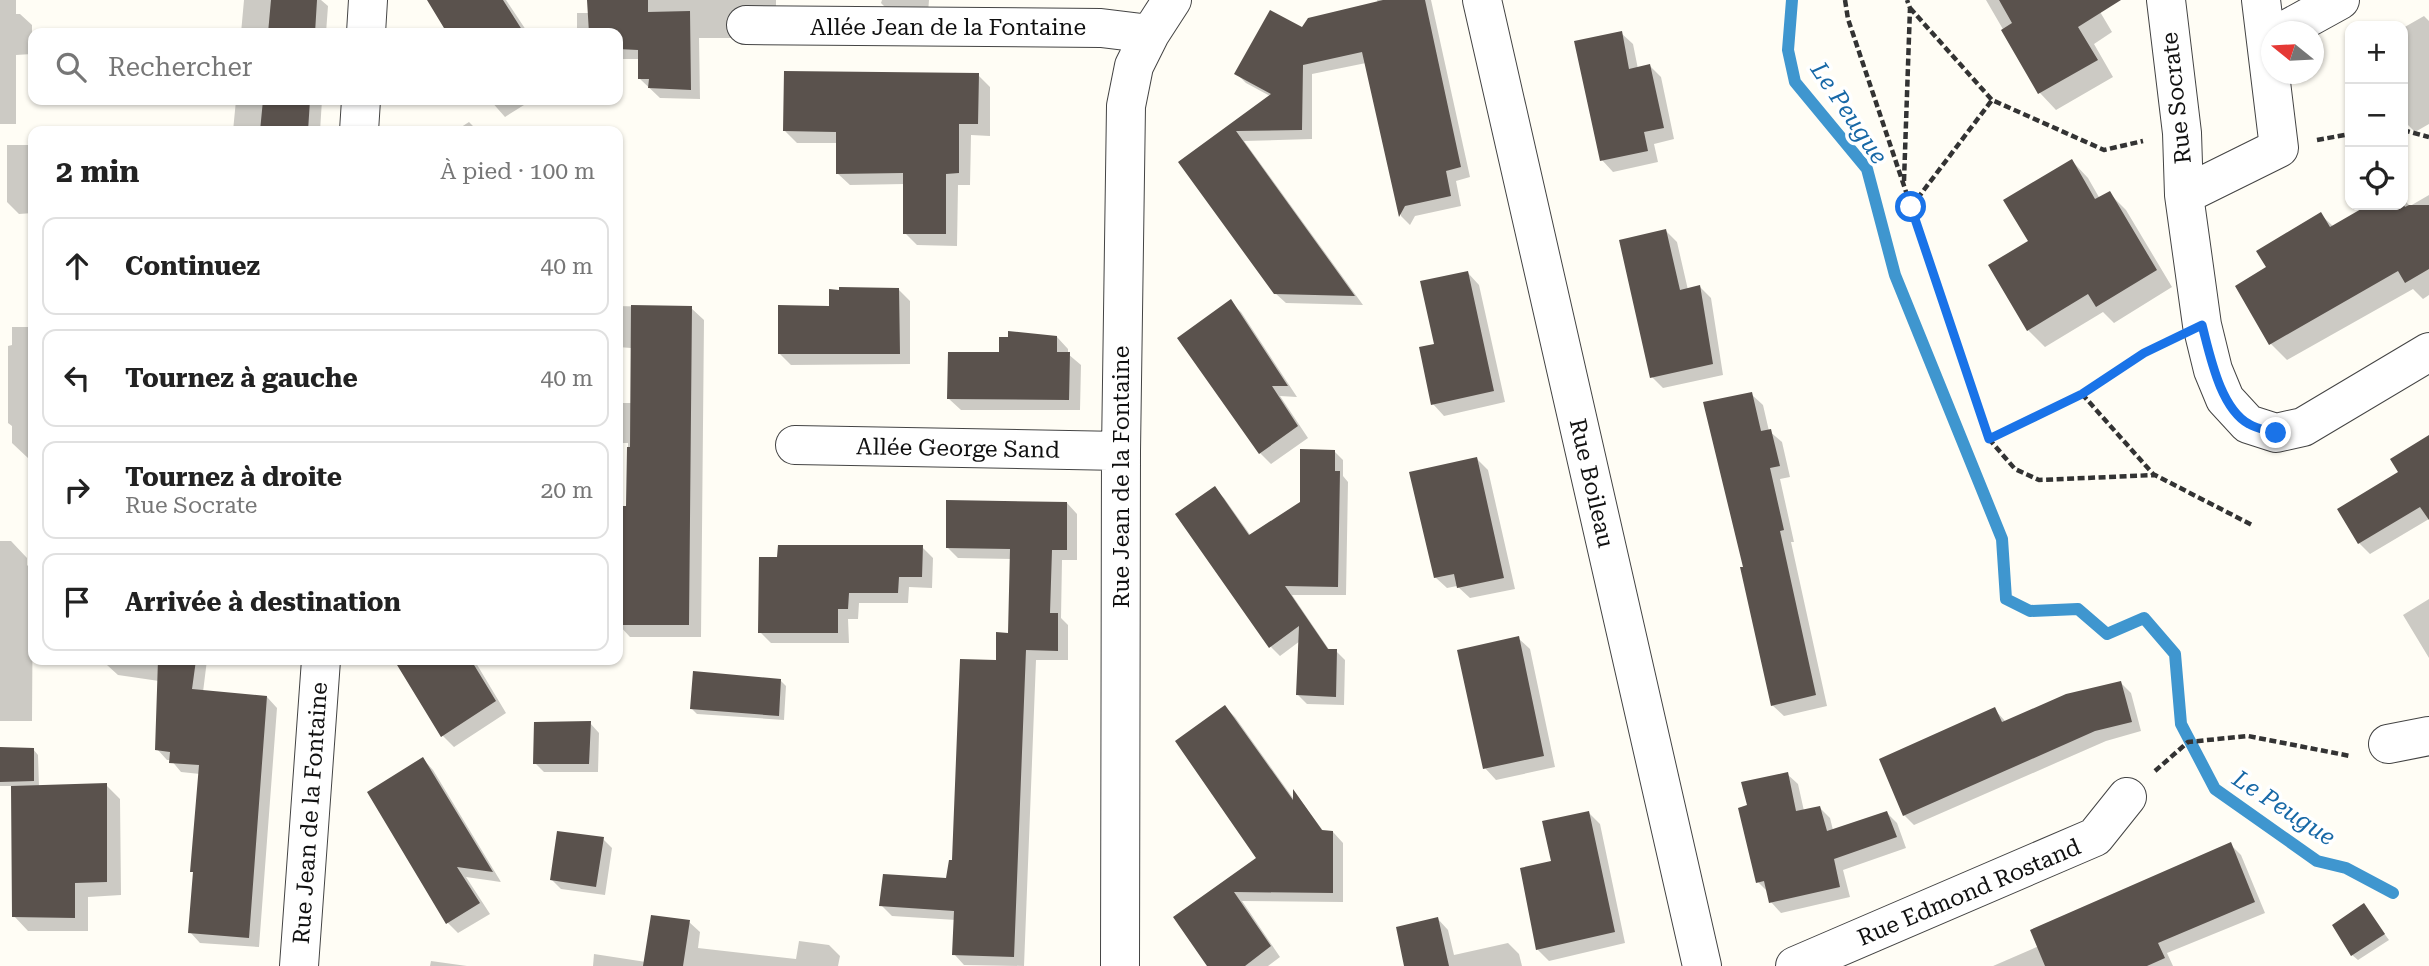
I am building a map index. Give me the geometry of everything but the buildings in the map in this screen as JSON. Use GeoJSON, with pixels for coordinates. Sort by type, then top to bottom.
{"type":"FeatureCollection","features":[{"type":"Feature","properties":{"kind":"street"},"geometry":{"type":"LineString","coordinates":[[366,28],[368,0]]}},
{"type":"Feature","properties":{"kind":"street","name":"Rue Jean de la Fontaine"},"geometry":{"type":"LineString","coordinates":[[1120,966],[1125,106],[1134,66],[1150,34],[1172,0]]}},
{"type":"Feature","properties":{"kind":"street","name":"Rue Boileau"},"geometry":{"type":"LineString","coordinates":[[1482,0],[1702,966]]}},
{"type":"Feature","properties":{"kind":"street","name":"Rue Socrate"},"geometry":{"type":"LineString","coordinates":[[2166,0],[2182,133],[2184,195],[2202,325],[2213,370],[2225,399],[2248,424],[2276,433],[2303,427],[2429,352]]}},
{"type":"Feature","properties":{"kind":"street","name":"Rue Socrate"},"geometry":{"type":"LineString","coordinates":[[2261,0],[2268,21]]}},
{"type":"Feature","properties":{"kind":"street"},"geometry":{"type":"LineString","coordinates":[[2301,21],[2340,0]]}},
{"type":"Feature","properties":{"kind":"street","name":"Allée Jean de la Fontaine"},"geometry":{"type":"LineString","coordinates":[[746,25],[1101,28],[1150,34]]}},
{"type":"Feature","properties":{"kind":"street","name":"Rue Socrate"},"geometry":{"type":"LineString","coordinates":[[2184,195],[2279,148],[2276,84]]}},
{"type":"Feature","properties":{"kind":"street"},"geometry":{"type":"LineString","coordinates":[[359,126],[361,105]]}},
{"type":"Feature","properties":{"kind":"street","name":"Allée George Sand"},"geometry":{"type":"LineString","coordinates":[[795,445],[1121,451]]}},
{"type":"Feature","properties":{"kind":"street","name":"Rue Jean de la Fontaine"},"geometry":{"type":"LineString","coordinates":[[299,966],[321,665]]}},
{"type":"Feature","properties":{"kind":"street"},"geometry":{"type":"LineString","coordinates":[[2388,744],[2429,736]]}},
{"type":"Feature","properties":{"kind":"street","name":"Rue Edmond Rostand"},"geometry":{"type":"LineString","coordinates":[[1795,966],[2095,837],[2127,797]]}},
{"type":"Feature","properties":{"kind":"path"},"geometry":{"type":"LineString","coordinates":[[1845,0],[1848,19],[1989,439],[2015,469],[2039,480],[2155,475]]}},
{"type":"Feature","properties":{"kind":"path"},"geometry":{"type":"LineString","coordinates":[[1907,0],[1910,8],[1992,100],[2104,150],[2182,133]]}},
{"type":"Feature","properties":{"kind":"path"},"geometry":{"type":"LineString","coordinates":[[1904,185],[1910,8]]}},
{"type":"Feature","properties":{"kind":"path"},"geometry":{"type":"LineString","coordinates":[[1911,207],[1992,100]]}},
{"type":"Feature","properties":{"kind":"path"},"geometry":{"type":"LineString","coordinates":[[2408,131],[2429,137]]}},
{"type":"Feature","properties":{"kind":"path"},"geometry":{"type":"LineString","coordinates":[[1989,439],[2082,394],[2144,353],[2202,325]]}},
{"type":"Feature","properties":{"kind":"path"},"geometry":{"type":"LineString","coordinates":[[2082,394],[2155,475],[2252,525]]}},
{"type":"Feature","properties":{"kind":"path"},"geometry":{"type":"LineString","coordinates":[[2127,797],[2188,742],[2248,736],[2350,756],[2388,744]]}},
{"type":"Feature","properties":{"kind":"waterway","name":"Le Peugue"},"geometry":{"type":"LineString","coordinates":[[1792,0],[1788,50],[1795,82],[1867,169],[1895,275],[2002,539],[2006,599],[2030,611],[2078,609],[2107,634],[2144,618],[2175,654],[2181,724],[2215,789],[2317,861],[2346,868],[2393,893]]}},
{"type":"Feature","properties":{"kind":"route"},"geometry":{"type":"LineString","coordinates":[[1911,207],[1989,439],[2082,394],[2144,353],[2202,325],[2213,370],[2225,399],[2248,424],[2276,433]]}}]}
